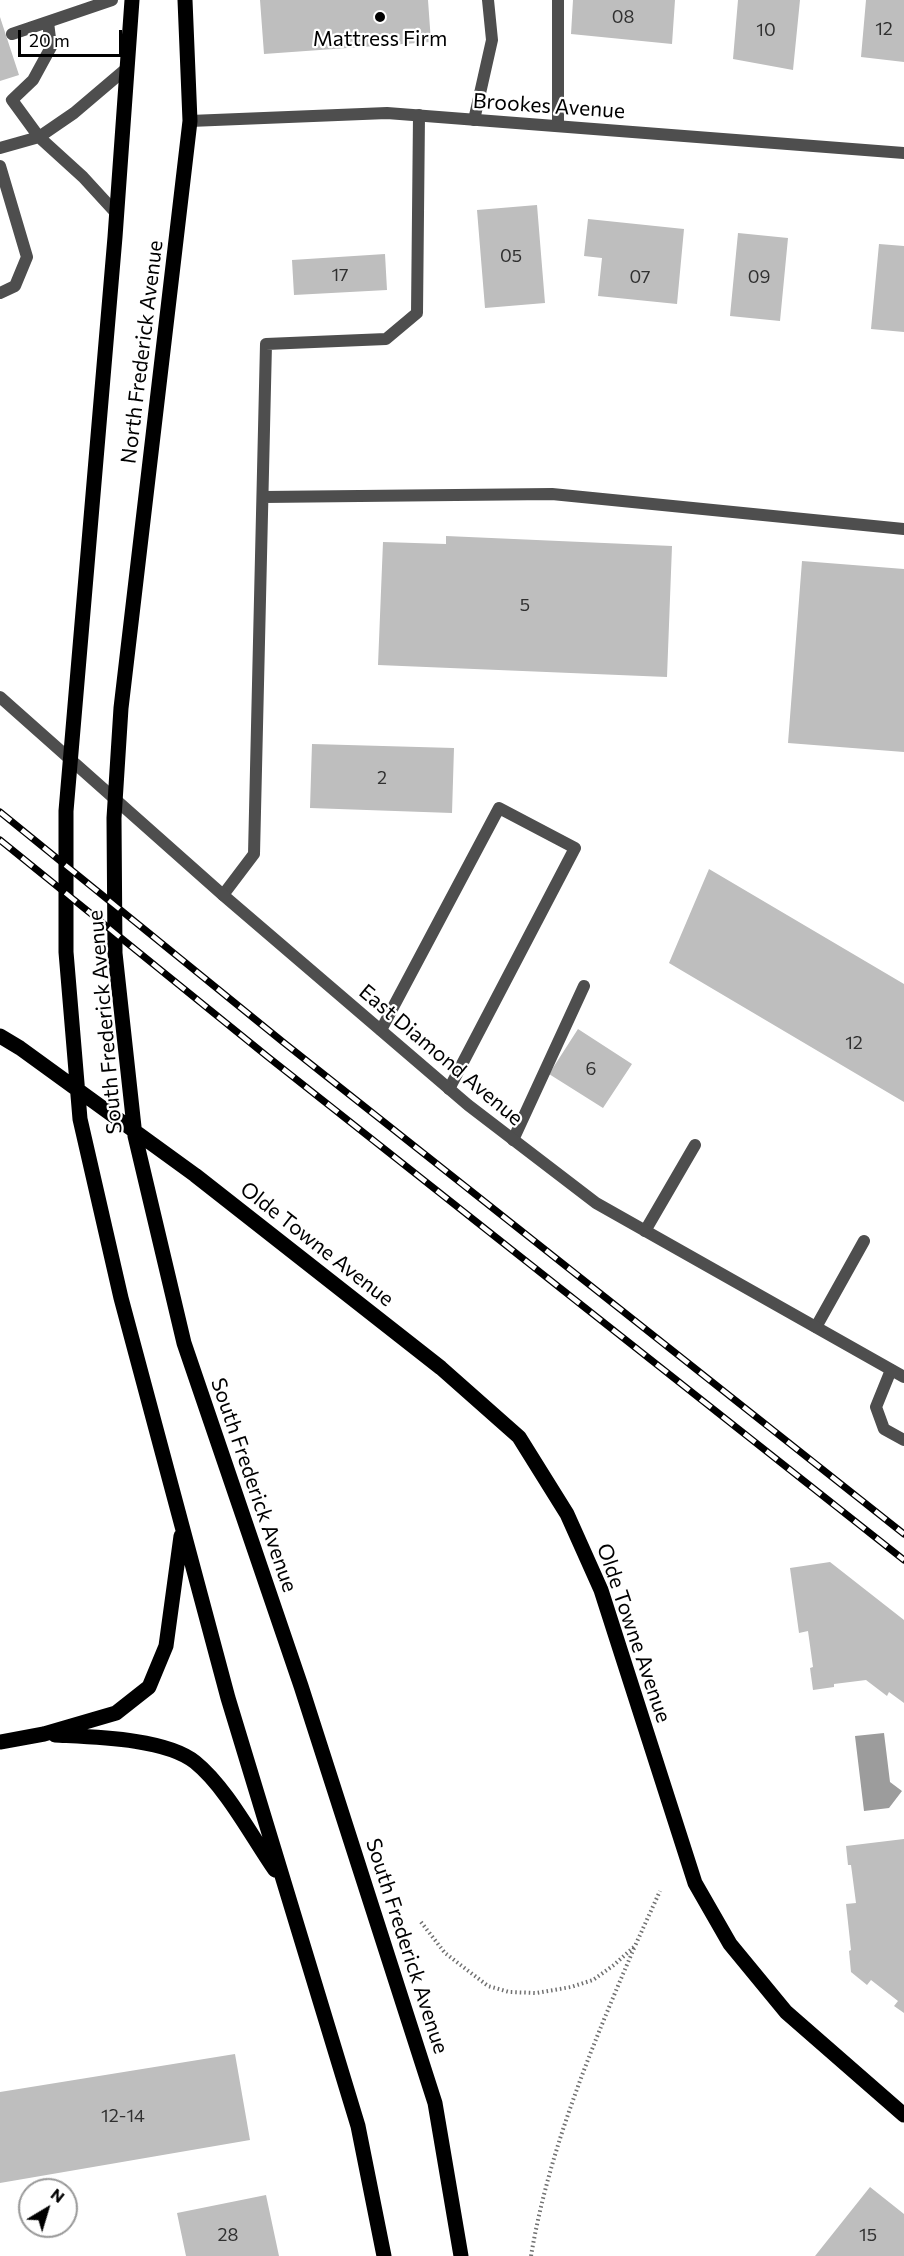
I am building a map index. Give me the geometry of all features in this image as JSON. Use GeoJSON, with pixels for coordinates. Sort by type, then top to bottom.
{"type":"FeatureCollection","features":[{"type":"Feature","properties":{"kind":"main road","name":"North Frederick Avenue"},"geometry":{"type":"LineString","coordinates":[[76,675],[132,0]]}},
{"type":"Feature","properties":{"kind":"main road","name":"North Frederick Avenue"},"geometry":{"type":"LineString","coordinates":[[121,708],[190,121],[185,0]]}},
{"type":"Feature","properties":{"kind":"main road","name":"South Frederick Avenue"},"geometry":{"type":"LineString","coordinates":[[76,675],[66,811],[66,952],[80,1119],[121,1298],[182,1527]]}},
{"type":"Feature","properties":{"kind":"main road","name":"South Frederick Avenue"},"geometry":{"type":"LineString","coordinates":[[121,708],[114,818],[115,953],[135,1136],[184,1343],[301,1686],[435,2103],[461,2256]]}},
{"type":"Feature","properties":{"kind":"main road","name":"Olde Towne Avenue"},"geometry":{"type":"LineString","coordinates":[[0,1036],[20,1048],[195,1175],[441,1368],[519,1437],[567,1514],[601,1590],[695,1883],[730,1944],[786,2012],[904,2115]]}},
{"type":"Feature","properties":{"kind":"main road"},"geometry":{"type":"LineString","coordinates":[[0,1742],[44,1734],[116,1713],[149,1687],[166,1646],[182,1527]]}},
{"type":"Feature","properties":{"kind":"main road"},"geometry":{"type":"LineString","coordinates":[[182,1527],[228,1698],[358,2126],[384,2256]]}},
{"type":"Feature","properties":{"kind":"main road"},"geometry":{"type":"LineString","coordinates":[[44,1734],[125,1739],[173,1751],[194,1761],[224,1795],[285,1885]]}},
{"type":"Feature","properties":{"kind":"street"},"geometry":{"type":"LineString","coordinates":[[12,34],[112,0]]}},
{"type":"Feature","properties":{"kind":"street"},"geometry":{"type":"LineString","coordinates":[[474,120],[492,40],[488,0]]}},
{"type":"Feature","properties":{"kind":"street"},"geometry":{"type":"LineString","coordinates":[[558,0],[558,126]]}},
{"type":"Feature","properties":{"kind":"street"},"geometry":{"type":"LineString","coordinates":[[48,22],[51,47],[33,80],[12,100],[39,137],[83,177],[116,213]]}},
{"type":"Feature","properties":{"kind":"street"},"geometry":{"type":"LineString","coordinates":[[0,148],[39,137],[74,113],[127,68]]}},
{"type":"Feature","properties":{"kind":"street","name":"Brookes Avenue"},"geometry":{"type":"LineString","coordinates":[[190,121],[387,113],[904,153]]}},
{"type":"Feature","properties":{"kind":"street"},"geometry":{"type":"LineString","coordinates":[[223,896],[254,854],[266,344],[386,339],[417,312],[419,116]]}},
{"type":"Feature","properties":{"kind":"street"},"geometry":{"type":"LineString","coordinates":[[0,166],[27,257],[15,286],[0,293]]}},
{"type":"Feature","properties":{"kind":"street"},"geometry":{"type":"LineString","coordinates":[[262,497],[552,494],[904,529]]}},
{"type":"Feature","properties":{"kind":"street","name":"East Diamond Avenue"},"geometry":{"type":"LineString","coordinates":[[0,697],[223,896],[449,1089],[596,1203],[904,1377]]}},
{"type":"Feature","properties":{"kind":"street"},"geometry":{"type":"LineString","coordinates":[[381,1030],[499,808],[575,848],[449,1089]]}},
{"type":"Feature","properties":{"kind":"street"},"geometry":{"type":"LineString","coordinates":[[513,1140],[584,986]]}},
{"type":"Feature","properties":{"kind":"street"},"geometry":{"type":"LineString","coordinates":[[645,1231],[695,1145]]}},
{"type":"Feature","properties":{"kind":"street"},"geometry":{"type":"LineString","coordinates":[[816,1327],[864,1241]]}},
{"type":"Feature","properties":{"kind":"street"},"geometry":{"type":"LineString","coordinates":[[891,1370],[876,1407],[884,1429],[904,1440]]}},
{"type":"Feature","properties":{"kind":"path"},"geometry":{"type":"LineString","coordinates":[[531,2256],[545,2186],[584,2071],[660,1891]]}},
{"type":"Feature","properties":{"kind":"path"},"geometry":{"type":"LineString","coordinates":[[421,1922],[445,1953],[468,1972],[488,1986],[509,1992],[536,1993],[571,1988],[593,1980],[635,1946]]}},
{"type":"Feature","properties":{"kind":"shaded area"},"geometry":{"type":"Polygon","coordinates":[[[884,1733],[890,1782],[902,1791],[889,1808],[864,1811],[855,1736],[884,1733]]]}},
{"type":"Feature","properties":{"kind":"building"},"geometry":{"type":"Polygon","coordinates":[[[260,0],[428,0],[431,42],[264,54],[260,0]]]}},
{"type":"Feature","properties":{"kind":"building"},"geometry":{"type":"Polygon","coordinates":[[[573,0],[675,0],[672,44],[571,34],[573,0]]]}},
{"type":"Feature","properties":{"kind":"building"},"geometry":{"type":"Polygon","coordinates":[[[738,0],[800,0],[793,70],[733,59],[738,0]]]}},
{"type":"Feature","properties":{"kind":"building"},"geometry":{"type":"Polygon","coordinates":[[[866,0],[904,0],[904,62],[861,57],[866,0]]]}},
{"type":"Feature","properties":{"kind":"building"},"geometry":{"type":"Polygon","coordinates":[[[0,17],[19,75],[0,81],[0,17]]]}},
{"type":"Feature","properties":{"kind":"building"},"geometry":{"type":"Polygon","coordinates":[[[537,205],[545,303],[485,308],[477,210],[537,205]]]}},
{"type":"Feature","properties":{"kind":"building"},"geometry":{"type":"Polygon","coordinates":[[[588,219],[684,229],[677,304],[598,296],[602,258],[584,256],[588,219]]]}},
{"type":"Feature","properties":{"kind":"building"},"geometry":{"type":"Polygon","coordinates":[[[738,233],[788,238],[780,321],[730,316],[738,233]]]}},
{"type":"Feature","properties":{"kind":"building"},"geometry":{"type":"Polygon","coordinates":[[[879,244],[904,246],[904,332],[871,329],[879,244]]]}},
{"type":"Feature","properties":{"kind":"building"},"geometry":{"type":"Polygon","coordinates":[[[385,254],[387,290],[294,295],[292,260],[385,254]]]}},
{"type":"Feature","properties":{"kind":"building"},"geometry":{"type":"Polygon","coordinates":[[[446,536],[672,546],[667,677],[378,665],[383,542],[446,544],[446,536]]]}},
{"type":"Feature","properties":{"kind":"building"},"geometry":{"type":"Polygon","coordinates":[[[802,561],[904,569],[904,752],[788,743],[802,561]]]}},
{"type":"Feature","properties":{"kind":"building"},"geometry":{"type":"Polygon","coordinates":[[[312,744],[454,748],[452,813],[310,808],[312,744]]]}},
{"type":"Feature","properties":{"kind":"building"},"geometry":{"type":"Polygon","coordinates":[[[709,869],[904,984],[904,1102],[669,963],[709,869]]]}},
{"type":"Feature","properties":{"kind":"building"},"geometry":{"type":"Polygon","coordinates":[[[578,1029],[632,1064],[603,1108],[549,1074],[578,1029]]]}},
{"type":"Feature","properties":{"kind":"building"},"geometry":{"type":"Polygon","coordinates":[[[830,1562],[904,1620],[904,1703],[889,1692],[887,1696],[866,1680],[834,1684],[834,1687],[813,1690],[810,1668],[813,1667],[808,1631],[799,1633],[790,1568],[830,1562]]]}},
{"type":"Feature","properties":{"kind":"building"},"geometry":{"type":"Polygon","coordinates":[[[904,1839],[904,2013],[894,2006],[898,2001],[871,1980],[867,1985],[851,1972],[846,1904],[856,1903],[846,1846],[904,1839]]]}},
{"type":"Feature","properties":{"kind":"building"},"geometry":{"type":"Polygon","coordinates":[[[235,2054],[250,2140],[18,2178],[18,2180],[0,2183],[0,2092],[235,2054]]]}},
{"type":"Feature","properties":{"kind":"building"},"geometry":{"type":"Polygon","coordinates":[[[870,2187],[904,2214],[904,2256],[815,2256],[870,2187]]]}},
{"type":"Feature","properties":{"kind":"building"},"geometry":{"type":"Polygon","coordinates":[[[266,2195],[279,2256],[186,2256],[177,2213],[266,2195]]]}},
{"type":"Feature","properties":{"kind":"railway"},"geometry":{"type":"LineString","coordinates":[[0,812],[283,1042],[904,1534]]}},
{"type":"Feature","properties":{"kind":"railway"},"geometry":{"type":"LineString","coordinates":[[0,840],[268,1057],[904,1560]]}},
{"type":"Feature","properties":{"kind":"place","name":"Mattress Firm"},"geometry":{"type":"Point","coordinates":[380,17]}}]}
